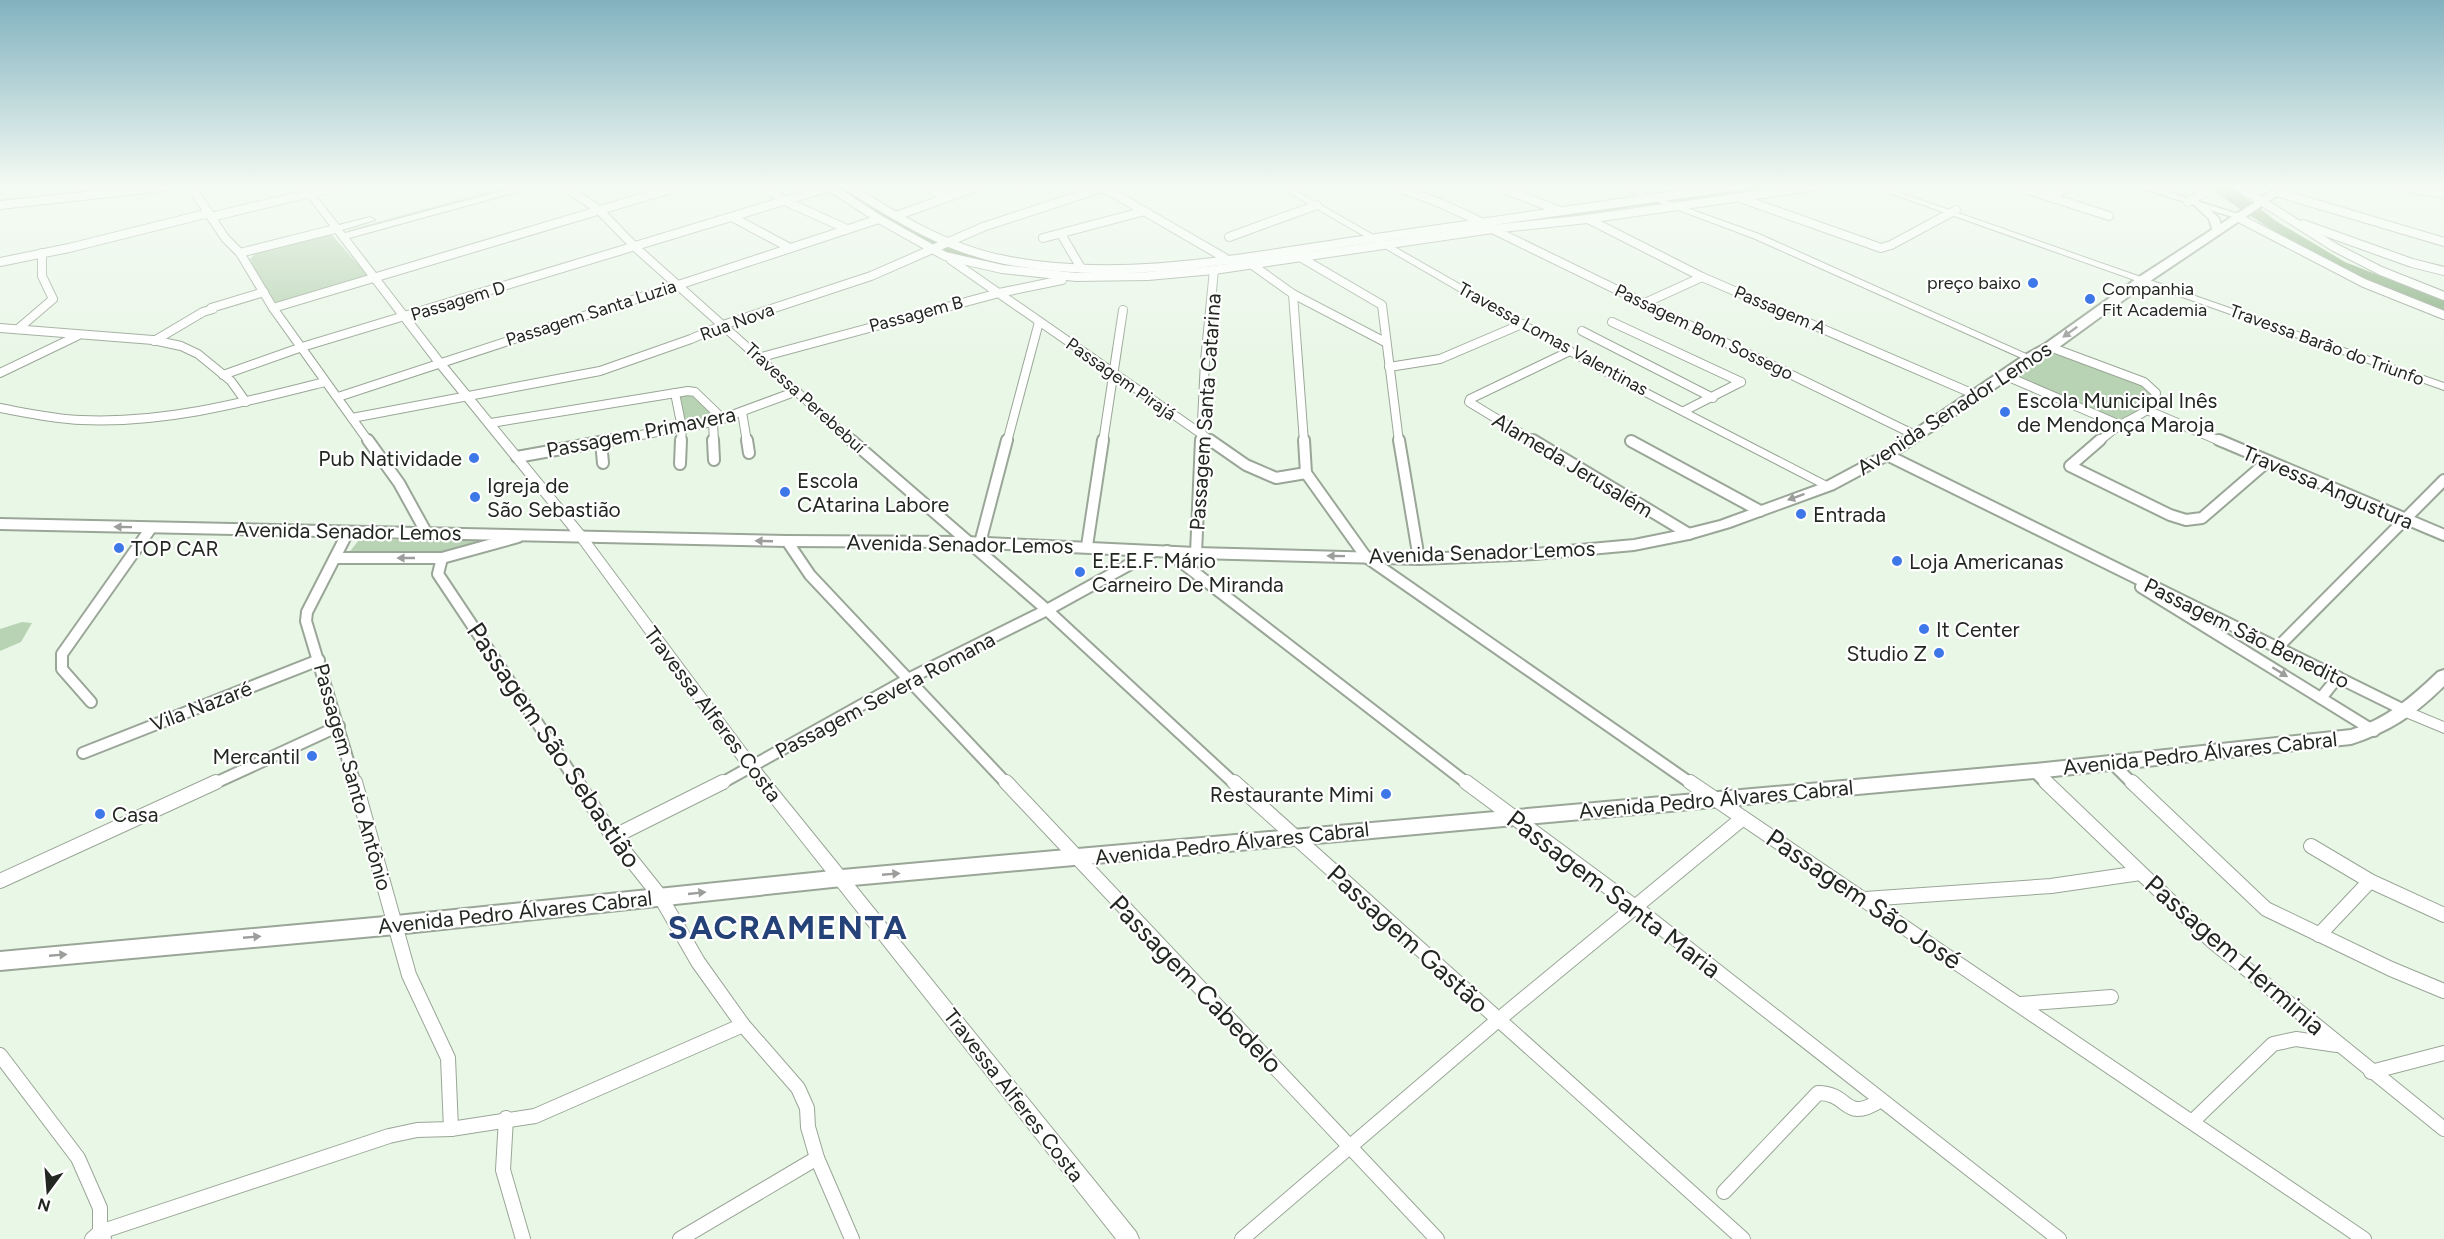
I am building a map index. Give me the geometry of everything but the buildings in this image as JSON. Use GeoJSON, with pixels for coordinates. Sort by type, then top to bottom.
{"type":"FeatureCollection","features":[{"type":"Feature","properties":{"kind":"main road","name":"Avenida Senador Lemos"},"geometry":{"type":"LineString","coordinates":[[0,524],[580,535],[787,542],[973,543],[1087,546],[1196,553],[1419,559],[1535,554],[1623,546],[1689,534],[1829,486],[1887,455],[2004,375],[2050,347],[2197,243]]}},
{"type":"Feature","properties":{"kind":"main road","name":"Avenida Pedro Álvares Cabral"},"geometry":{"type":"LineString","coordinates":[[0,961],[396,926],[842,878],[1510,816],[2112,764],[2351,737],[2374,730],[2408,712],[2441,683]]}},
{"type":"Feature","properties":{"kind":"street"},"geometry":{"type":"LineString","coordinates":[[0,262],[87,243]]}},
{"type":"Feature","properties":{"kind":"street"},"geometry":{"type":"LineString","coordinates":[[230,243],[240,253],[273,308],[399,483],[426,532]]}},
{"type":"Feature","properties":{"kind":"street"},"geometry":{"type":"LineString","coordinates":[[240,253],[290,243]]}},
{"type":"Feature","properties":{"kind":"street","name":"Travessa Alferes Costa"},"geometry":{"type":"LineString","coordinates":[[347,243],[376,276],[439,362],[580,535],[752,768],[1129,1239]]}},
{"type":"Feature","properties":{"kind":"street"},"geometry":{"type":"LineString","coordinates":[[273,308],[486,243]]}},
{"type":"Feature","properties":{"kind":"street","name":"Travessa Perebebuí"},"geometry":{"type":"LineString","coordinates":[[631,243],[758,358],[973,543]]}},
{"type":"Feature","properties":{"kind":"street","name":"Passagem D"},"geometry":{"type":"LineString","coordinates":[[223,375],[302,347],[649,243]]}},
{"type":"Feature","properties":{"kind":"street"},"geometry":{"type":"LineString","coordinates":[[780,243],[790,248]]}},
{"type":"Feature","properties":{"kind":"street","name":"Passagem Santa Luzia"},"geometry":{"type":"LineString","coordinates":[[338,397],[806,243]]}},
{"type":"Feature","properties":{"kind":"street"},"geometry":{"type":"LineString","coordinates":[[922,243],[945,256],[1002,269],[1076,277],[1148,276],[1214,270],[1372,243]]}},
{"type":"Feature","properties":{"kind":"street"},"geometry":{"type":"LineString","coordinates":[[946,243],[1004,260],[1081,268],[1152,267],[1364,243]]}},
{"type":"Feature","properties":{"kind":"street","name":"Rua Nova"},"geometry":{"type":"LineString","coordinates":[[352,418],[600,371],[691,339],[723,325],[871,276],[946,243]]}},
{"type":"Feature","properties":{"kind":"street"},"geometry":{"type":"LineString","coordinates":[[1066,243],[1081,268]]}},
{"type":"Feature","properties":{"kind":"street"},"geometry":{"type":"LineString","coordinates":[[1200,243],[1226,258]]}},
{"type":"Feature","properties":{"kind":"street","name":"Travessa Lomas Valentinas"},"geometry":{"type":"LineString","coordinates":[[1384,243],[1570,351],[1829,486]]}},
{"type":"Feature","properties":{"kind":"street","name":"Passagem Bom Sossego"},"geometry":{"type":"LineString","coordinates":[[1521,243],[1915,435]]}},
{"type":"Feature","properties":{"kind":"street","name":"Passagem A"},"geometry":{"type":"LineString","coordinates":[[1634,243],[1702,277],[1976,395]]}},
{"type":"Feature","properties":{"kind":"street"},"geometry":{"type":"LineString","coordinates":[[1771,243],[2030,358]]}},
{"type":"Feature","properties":{"kind":"street"},"geometry":{"type":"LineString","coordinates":[[1866,243],[1881,248],[1895,243]]}},
{"type":"Feature","properties":{"kind":"street","name":"Travessa Barão do Triunfo"},"geometry":{"type":"LineString","coordinates":[[2044,243],[2361,355],[2444,387]]}},
{"type":"Feature","properties":{"kind":"street"},"geometry":{"type":"LineString","coordinates":[[2286,243],[2368,286],[2444,315]]}},
{"type":"Feature","properties":{"kind":"street"},"geometry":{"type":"LineString","coordinates":[[2326,243],[2381,272],[2444,296]]}},
{"type":"Feature","properties":{"kind":"street"},"geometry":{"type":"LineString","coordinates":[[2355,243],[2412,263],[2444,271]]}},
{"type":"Feature","properties":{"kind":"street"},"geometry":{"type":"LineString","coordinates":[[18,330],[53,299],[42,276],[42,253]]}},
{"type":"Feature","properties":{"kind":"street","name":"Passagem Pirajá"},"geometry":{"type":"LineString","coordinates":[[945,256],[1246,465],[1269,476],[1284,478],[1306,473]]}},
{"type":"Feature","properties":{"kind":"street"},"geometry":{"type":"LineString","coordinates":[[1300,257],[1382,305],[1400,449],[1419,559]]}},
{"type":"Feature","properties":{"kind":"street"},"geometry":{"type":"LineString","coordinates":[[1251,264],[1293,294],[1385,342]]}},
{"type":"Feature","properties":{"kind":"street","name":"Passagem Santa Catarina"},"geometry":{"type":"LineString","coordinates":[[1196,553],[1205,361],[1214,270]]}},
{"type":"Feature","properties":{"kind":"street","name":"Passagem B"},"geometry":{"type":"LineString","coordinates":[[758,358],[999,293],[1076,277]]}},
{"type":"Feature","properties":{"kind":"street"},"geometry":{"type":"LineString","coordinates":[[1645,303],[1702,277]]}},
{"type":"Feature","properties":{"kind":"street"},"geometry":{"type":"LineString","coordinates":[[154,340],[203,312],[213,309],[211,308],[264,292]]}},
{"type":"Feature","properties":{"kind":"street"},"geometry":{"type":"LineString","coordinates":[[1293,294],[1306,473]]}},
{"type":"Feature","properties":{"kind":"street"},"geometry":{"type":"LineString","coordinates":[[1087,546],[1123,310]]}},
{"type":"Feature","properties":{"kind":"street"},"geometry":{"type":"LineString","coordinates":[[973,543],[1039,322]]}},
{"type":"Feature","properties":{"kind":"street"},"geometry":{"type":"LineString","coordinates":[[1612,322],[1741,382],[1727,387],[1713,398],[1684,411]]}},
{"type":"Feature","properties":{"kind":"street"},"geometry":{"type":"LineString","coordinates":[[1389,367],[1440,359],[1522,324]]}},
{"type":"Feature","properties":{"kind":"street"},"geometry":{"type":"LineString","coordinates":[[0,328],[77,336],[154,340],[181,346],[190,350],[223,375],[238,388],[246,402]]}},
{"type":"Feature","properties":{"kind":"street"},"geometry":{"type":"LineString","coordinates":[[1582,331],[1713,398]]}},
{"type":"Feature","properties":{"kind":"street"},"geometry":{"type":"LineString","coordinates":[[0,374],[77,336]]}},
{"type":"Feature","properties":{"kind":"street"},"geometry":{"type":"LineString","coordinates":[[2050,347],[2150,385],[2156,396],[2147,410],[2120,425],[2072,462],[2070,466],[2075,470],[2184,520],[2202,518],[2268,461]]}},
{"type":"Feature","properties":{"kind":"street","name":"Alameda Jerusalém"},"geometry":{"type":"LineString","coordinates":[[1570,351],[1479,394],[1469,402],[1689,534]]}},
{"type":"Feature","properties":{"kind":"street","name":"Travessa Barão do Triunfo"},"geometry":{"type":"LineString","coordinates":[[2361,355],[2444,381]]}},
{"type":"Feature","properties":{"kind":"street"},"geometry":{"type":"LineString","coordinates":[[2004,375],[2120,425]]}},
{"type":"Feature","properties":{"kind":"street"},"geometry":{"type":"LineString","coordinates":[[0,408],[89,421],[113,421],[180,415],[246,402],[325,382]]}},
{"type":"Feature","properties":{"kind":"street","name":"Passagem Primavera"},"geometry":{"type":"LineString","coordinates":[[517,457],[713,422],[797,391]]}},
{"type":"Feature","properties":{"kind":"street"},"geometry":{"type":"LineString","coordinates":[[491,423],[675,393],[694,392],[723,419]]}},
{"type":"Feature","properties":{"kind":"street"},"geometry":{"type":"LineString","coordinates":[[675,393],[682,428],[680,464]]}},
{"type":"Feature","properties":{"kind":"street","name":"Travessa Angustura"},"geometry":{"type":"LineString","coordinates":[[2147,410],[2444,535]]}},
{"type":"Feature","properties":{"kind":"street"},"geometry":{"type":"LineString","coordinates":[[742,412],[749,453]]}},
{"type":"Feature","properties":{"kind":"street"},"geometry":{"type":"LineString","coordinates":[[713,422],[714,460]]}},
{"type":"Feature","properties":{"kind":"street"},"geometry":{"type":"LineString","coordinates":[[1631,441],[1760,511]]}},
{"type":"Feature","properties":{"kind":"street"},"geometry":{"type":"LineString","coordinates":[[601,442],[603,463]]}},
{"type":"Feature","properties":{"kind":"street","name":"Passagem São Benedito"},"geometry":{"type":"LineString","coordinates":[[1887,455],[2408,712]]}},
{"type":"Feature","properties":{"kind":"street","name":"Passagem São José"},"geometry":{"type":"LineString","coordinates":[[1306,473],[1366,557],[1716,800],[2364,1239]]}},
{"type":"Feature","properties":{"kind":"street"},"geometry":{"type":"LineString","coordinates":[[2278,647],[2396,526],[2407,520],[2444,480]]}},
{"type":"Feature","properties":{"kind":"street"},"geometry":{"type":"LineString","coordinates":[[91,702],[62,669],[62,654],[152,528]]}},
{"type":"Feature","properties":{"kind":"street","name":"Passagem Santo Antônio"},"geometry":{"type":"LineString","coordinates":[[348,532],[307,612],[309,633],[339,726],[409,975],[448,1058],[451,1129]]}},
{"type":"Feature","properties":{"kind":"street"},"geometry":{"type":"LineString","coordinates":[[335,558],[442,558],[525,535]]}},
{"type":"Feature","properties":{"kind":"street","name":"Passagem Cabedelo"},"geometry":{"type":"LineString","coordinates":[[787,542],[810,575],[1437,1239]]}},
{"type":"Feature","properties":{"kind":"street","name":"Passagem Gastão"},"geometry":{"type":"LineString","coordinates":[[973,543],[1293,837],[1743,1239]]}},
{"type":"Feature","properties":{"kind":"street","name":"Passagem Severa Romana"},"geometry":{"type":"LineString","coordinates":[[614,837],[752,768],[908,679],[1160,551]]}},
{"type":"Feature","properties":{"kind":"street","name":"Passagem Santa Maria"},"geometry":{"type":"LineString","coordinates":[[1160,551],[1510,816],[1635,907],[2059,1239]]}},
{"type":"Feature","properties":{"kind":"street","name":"Passagem São Benedito"},"geometry":{"type":"LineString","coordinates":[[2087,554],[2374,730]]}},
{"type":"Feature","properties":{"kind":"street","name":"Passagem São Sebastião"},"geometry":{"type":"LineString","coordinates":[[442,558],[438,574],[614,837],[660,896],[698,962],[743,1025],[798,1088],[807,1108],[808,1127],[817,1158],[852,1239]]}},
{"type":"Feature","properties":{"kind":"street","name":"Vila Nazaré"},"geometry":{"type":"LineString","coordinates":[[83,753],[319,660]]}},
{"type":"Feature","properties":{"kind":"street"},"geometry":{"type":"LineString","coordinates":[[2321,698],[2338,678]]}},
{"type":"Feature","properties":{"kind":"street"},"geometry":{"type":"LineString","coordinates":[[2408,712],[2444,728]]}},
{"type":"Feature","properties":{"kind":"street"},"geometry":{"type":"LineString","coordinates":[[0,881],[339,726]]}},
{"type":"Feature","properties":{"kind":"street"},"geometry":{"type":"LineString","coordinates":[[2112,764],[2254,900],[2280,917],[2444,990]]}},
{"type":"Feature","properties":{"kind":"street","name":"Passagem Herminia"},"geometry":{"type":"LineString","coordinates":[[2034,771],[2212,941],[2260,977],[2337,1045],[2444,1130]]}},
{"type":"Feature","properties":{"kind":"street"},"geometry":{"type":"LineString","coordinates":[[1242,1239],[1498,1020],[1743,818]]}},
{"type":"Feature","properties":{"kind":"street"},"geometry":{"type":"LineString","coordinates":[[2311,846],[2370,881],[2444,915]]}},
{"type":"Feature","properties":{"kind":"street"},"geometry":{"type":"LineString","coordinates":[[1865,899],[2051,886],[2140,873]]}},
{"type":"Feature","properties":{"kind":"street"},"geometry":{"type":"LineString","coordinates":[[2319,935],[2370,881]]}},
{"type":"Feature","properties":{"kind":"street"},"geometry":{"type":"LineString","coordinates":[[2020,1004],[2111,997]]}},
{"type":"Feature","properties":{"kind":"street"},"geometry":{"type":"LineString","coordinates":[[0,1055],[78,1158],[92,1185],[100,1208],[99,1237],[389,1136],[417,1130],[451,1129],[535,1116],[743,1025]]}},
{"type":"Feature","properties":{"kind":"street"},"geometry":{"type":"LineString","coordinates":[[2193,1121],[2273,1044],[2284,1039],[2296,1039],[2337,1045]]}},
{"type":"Feature","properties":{"kind":"street"},"geometry":{"type":"LineString","coordinates":[[2371,1072],[2444,1053]]}},
{"type":"Feature","properties":{"kind":"street"},"geometry":{"type":"LineString","coordinates":[[1724,1192],[1818,1093],[1828,1093],[1851,1109],[1859,1111],[1867,1110],[1881,1100]]}},
{"type":"Feature","properties":{"kind":"street"},"geometry":{"type":"LineString","coordinates":[[506,1119],[503,1170],[523,1239]]}},
{"type":"Feature","properties":{"kind":"street"},"geometry":{"type":"LineString","coordinates":[[680,1239],[817,1158]]}},
{"type":"Feature","properties":{"kind":"shaded area"},"geometry":{"type":"Polygon","coordinates":[[[295,243],[339,243],[369,277],[273,307],[250,259],[257,252],[295,243]]]}},
{"type":"Feature","properties":{"kind":"shaded area"},"geometry":{"type":"Polygon","coordinates":[[[926,243],[942,243],[1053,269],[1143,269],[1337,243],[1381,243],[1181,271],[1094,275],[1006,268],[950,254],[926,243]]]}},
{"type":"Feature","properties":{"kind":"shaded area"},"geometry":{"type":"Polygon","coordinates":[[[2294,243],[2313,243],[2345,262],[2444,301],[2444,311],[2381,286],[2294,243]]]}},
{"type":"Feature","properties":{"kind":"shaded area"},"geometry":{"type":"Polygon","coordinates":[[[2046,342],[2050,347],[2141,381],[2153,391],[2153,401],[2117,424],[2001,374],[2046,342]]]}},
{"type":"Feature","properties":{"kind":"shaded area"},"geometry":{"type":"Polygon","coordinates":[[[677,394],[691,395],[716,417],[713,420],[685,425],[677,394]]]}},
{"type":"Feature","properties":{"kind":"shaded area"},"geometry":{"type":"Polygon","coordinates":[[[359,540],[488,540],[443,554],[347,555],[359,540]]]}},
{"type":"Feature","properties":{"kind":"shaded area"},"geometry":{"type":"Polygon","coordinates":[[[22,622],[32,623],[21,642],[0,651],[0,629],[22,622]]]}},
{"type":"Feature","properties":{"kind":"place","name":"preço baixo"},"geometry":{"type":"Point","coordinates":[2033,283]}},
{"type":"Feature","properties":{"kind":"place","name":"Companhia Fit Academia"},"geometry":{"type":"Point","coordinates":[2090,299]}},
{"type":"Feature","properties":{"kind":"place","name":"Escola Municipal Inês de Mendonça Maroja"},"geometry":{"type":"Point","coordinates":[2005,412]}},
{"type":"Feature","properties":{"kind":"place","name":"Pub Natividade"},"geometry":{"type":"Point","coordinates":[474,458]}},
{"type":"Feature","properties":{"kind":"place","name":"Escola CAtarina Labore"},"geometry":{"type":"Point","coordinates":[785,492]}},
{"type":"Feature","properties":{"kind":"place","name":"Igreja de São Sebastião"},"geometry":{"type":"Point","coordinates":[475,497]}},
{"type":"Feature","properties":{"kind":"place","name":"Entrada"},"geometry":{"type":"Point","coordinates":[1801,514]}},
{"type":"Feature","properties":{"kind":"place","name":"TOP CAR"},"geometry":{"type":"Point","coordinates":[119,548]}},
{"type":"Feature","properties":{"kind":"place","name":"Loja Americanas"},"geometry":{"type":"Point","coordinates":[1897,561]}},
{"type":"Feature","properties":{"kind":"place","name":"E.E.E.F. Mário Carneiro De Miranda"},"geometry":{"type":"Point","coordinates":[1080,572]}},
{"type":"Feature","properties":{"kind":"place","name":"It Center"},"geometry":{"type":"Point","coordinates":[1924,629]}},
{"type":"Feature","properties":{"kind":"place","name":"Studio Z"},"geometry":{"type":"Point","coordinates":[1939,653]}},
{"type":"Feature","properties":{"kind":"place","name":"Mercantil"},"geometry":{"type":"Point","coordinates":[312,756]}},
{"type":"Feature","properties":{"kind":"place","name":"Restaurante Mimi"},"geometry":{"type":"Point","coordinates":[1386,794]}},
{"type":"Feature","properties":{"kind":"place","name":"Casa"},"geometry":{"type":"Point","coordinates":[100,814]}},
{"type":"Feature","properties":{"kind":"district","name":"SACRAMENTA"},"geometry":{"type":"Point","coordinates":[788,927]}}]}
